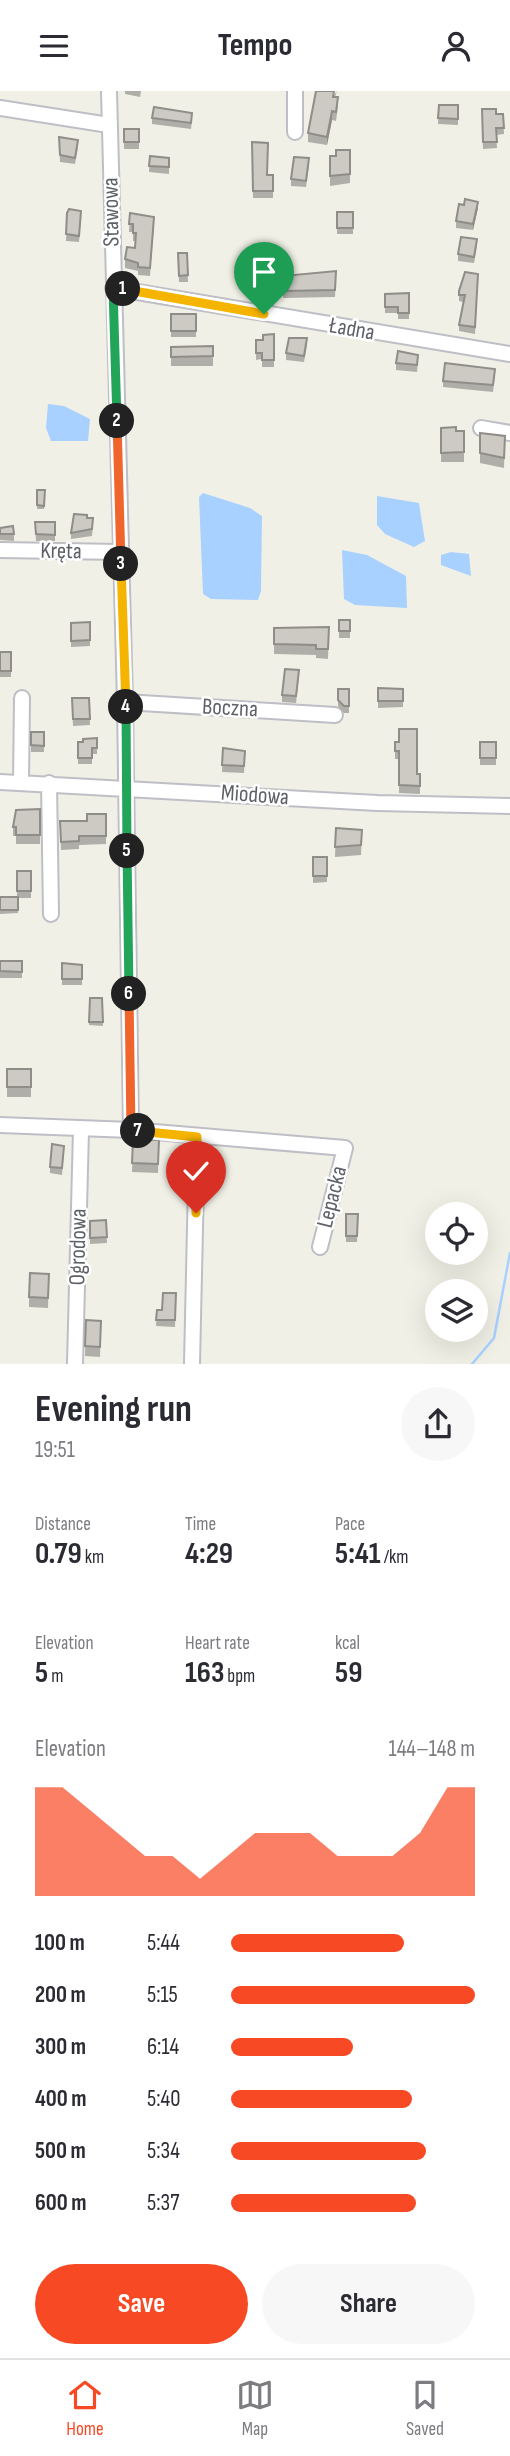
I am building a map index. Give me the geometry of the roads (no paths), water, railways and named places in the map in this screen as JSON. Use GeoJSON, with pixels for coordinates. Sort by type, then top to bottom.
{"type":"FeatureCollection","features":[{"type":"Feature","properties":{"kind":"street","name":"Stawowa"},"geometry":{"type":"LineString","coordinates":[[109,91],[125,702],[131,1130]]}},
{"type":"Feature","properties":{"kind":"street"},"geometry":{"type":"LineString","coordinates":[[295,91],[296,132]]}},
{"type":"Feature","properties":{"kind":"street"},"geometry":{"type":"LineString","coordinates":[[0,108],[109,125]]}},
{"type":"Feature","properties":{"kind":"street","name":"Ładna"},"geometry":{"type":"LineString","coordinates":[[113,288],[510,354]]}},
{"type":"Feature","properties":{"kind":"street"},"geometry":{"type":"LineString","coordinates":[[481,428],[510,433]]}},
{"type":"Feature","properties":{"kind":"street","name":"Kręta"},"geometry":{"type":"LineString","coordinates":[[0,550],[121,552]]}},
{"type":"Feature","properties":{"kind":"street"},"geometry":{"type":"LineString","coordinates":[[21,782],[22,698]]}},
{"type":"Feature","properties":{"kind":"street","name":"Boczna"},"geometry":{"type":"LineString","coordinates":[[125,702],[335,715]]}},
{"type":"Feature","properties":{"kind":"street","name":"Miodowa"},"geometry":{"type":"LineString","coordinates":[[0,782],[126,786],[377,803],[510,806]]}},
{"type":"Feature","properties":{"kind":"street"},"geometry":{"type":"LineString","coordinates":[[49,783],[51,914]]}},
{"type":"Feature","properties":{"kind":"street"},"geometry":{"type":"LineString","coordinates":[[0,1125],[131,1130],[197,1137],[192,1364]]}},
{"type":"Feature","properties":{"kind":"street","name":"Ogrodowa"},"geometry":{"type":"LineString","coordinates":[[75,1364],[80,1130]]}},
{"type":"Feature","properties":{"kind":"street","name":"Lepacka"},"geometry":{"type":"LineString","coordinates":[[197,1137],[299,1142],[345,1148],[320,1247]]}},
{"type":"Feature","properties":{"kind":"water"},"geometry":{"type":"Polygon","coordinates":[[[48,404],[64,406],[90,419],[88,441],[51,441],[46,428],[48,404]]]}},
{"type":"Feature","properties":{"kind":"water"},"geometry":{"type":"Polygon","coordinates":[[[203,493],[250,508],[262,516],[261,591],[258,600],[211,599],[203,594],[199,497],[203,493]]]}},
{"type":"Feature","properties":{"kind":"water"},"geometry":{"type":"Polygon","coordinates":[[[377,496],[419,503],[425,541],[414,547],[385,534],[377,525],[377,496]]]}},
{"type":"Feature","properties":{"kind":"water"},"geometry":{"type":"Polygon","coordinates":[[[342,550],[367,555],[406,576],[407,608],[355,605],[344,599],[342,550]]]}},
{"type":"Feature","properties":{"kind":"water"},"geometry":{"type":"Polygon","coordinates":[[[451,552],[469,554],[471,576],[441,565],[441,555],[451,552]]]}},
{"type":"Feature","properties":{"kind":"waterway"},"geometry":{"type":"LineString","coordinates":[[472,1364],[494,1338],[510,1253]]}}]}
